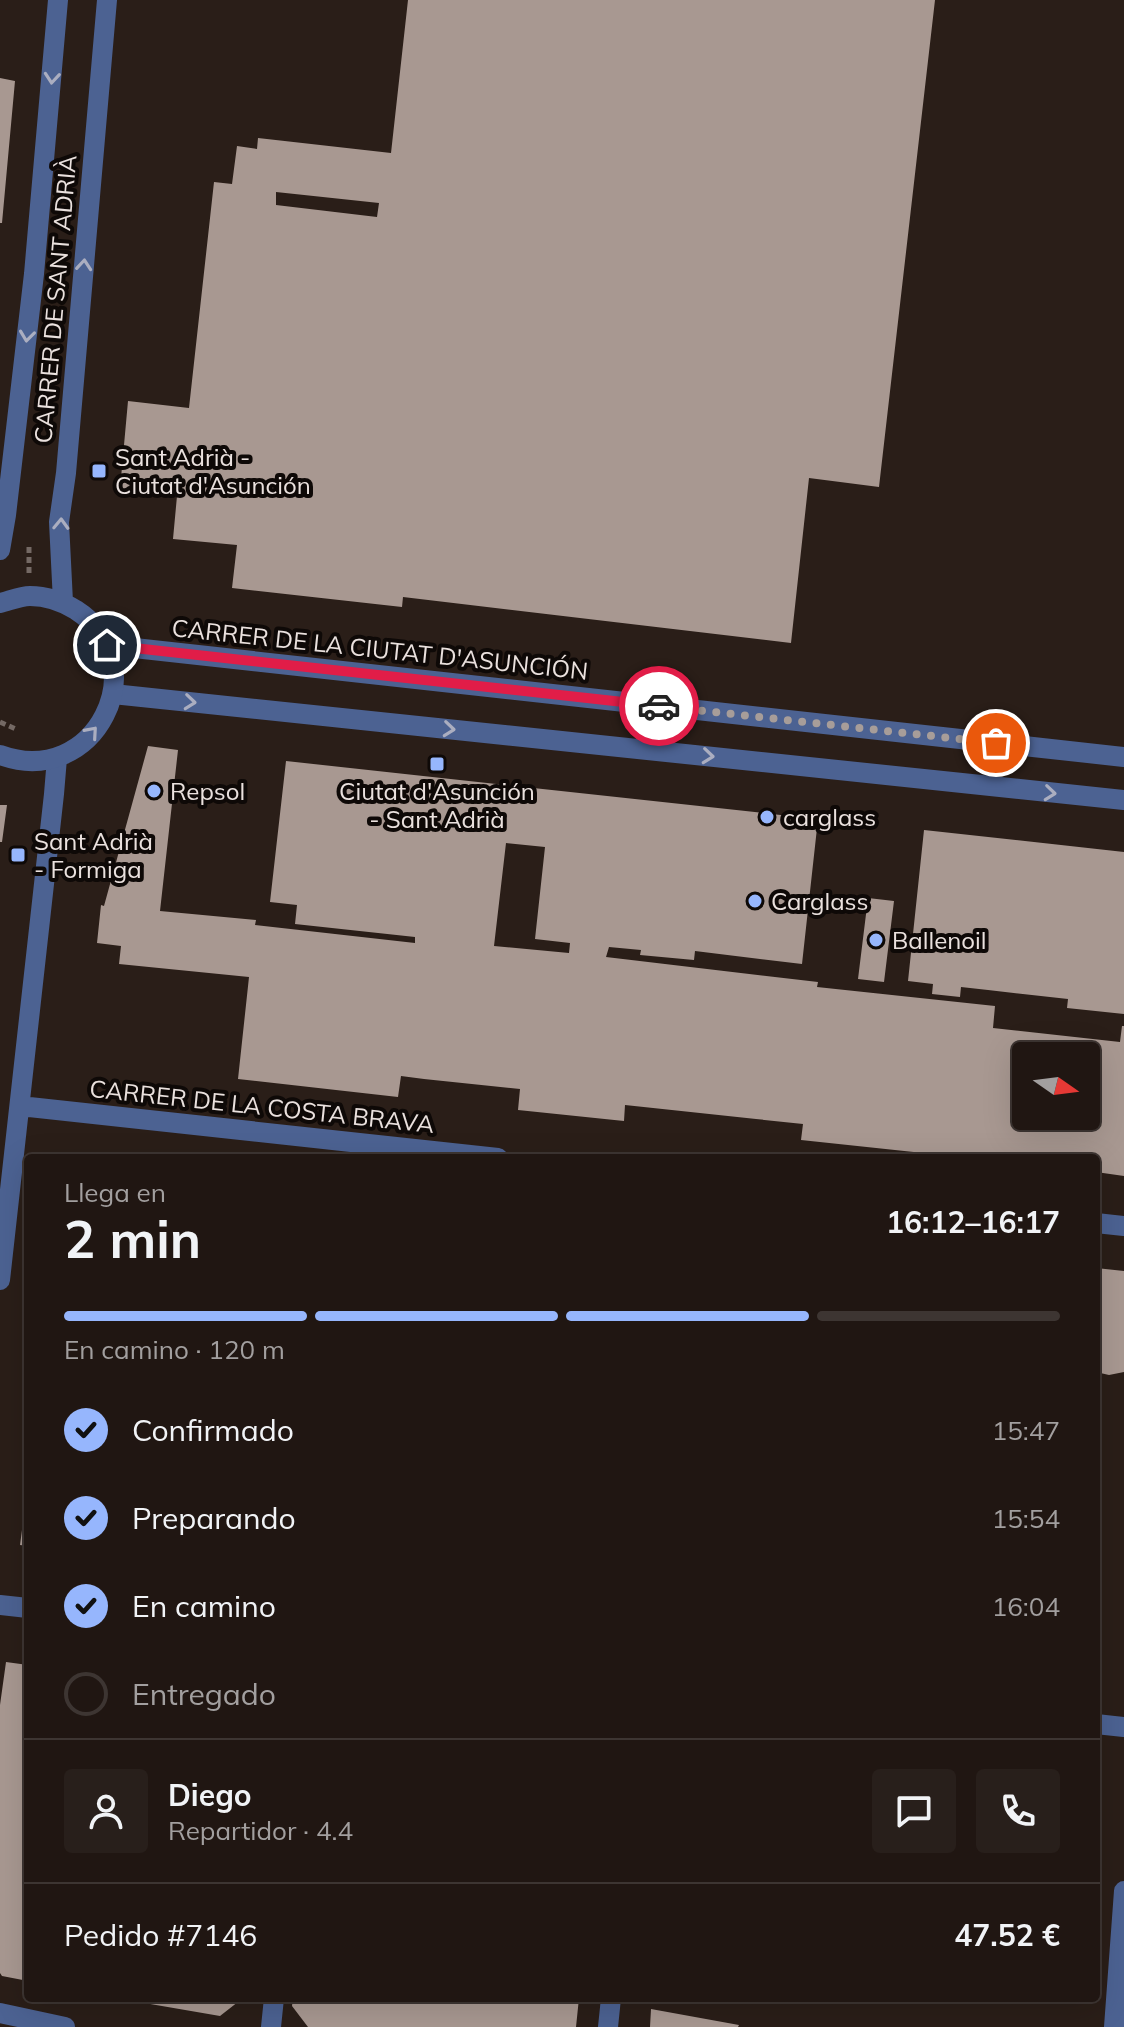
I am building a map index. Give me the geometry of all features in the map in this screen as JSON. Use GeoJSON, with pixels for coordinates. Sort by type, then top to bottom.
{"type":"FeatureCollection","features":[{"type":"Feature","properties":{"kind":"street","name":"CARRER DE SANT ADRIÀ"},"geometry":{"type":"LineString","coordinates":[[0,550],[34,274],[58,0]]}},
{"type":"Feature","properties":{"kind":"street","name":"CARRER DE SANT ADRIÀ"},"geometry":{"type":"LineString","coordinates":[[63,602],[59,522],[66,473],[107,0]]}},
{"type":"Feature","properties":{"kind":"street"},"geometry":{"type":"LineString","coordinates":[[0,603],[29,596],[63,602],[87,618],[107,645],[113,663],[113,694],[98,729],[74,751],[47,761],[16,761],[0,755]]}},
{"type":"Feature","properties":{"kind":"street","name":"CARRER DE LA CIUTAT D'ASUNCIÓN"},"geometry":{"type":"LineString","coordinates":[[107,645],[1124,757]]}},
{"type":"Feature","properties":{"kind":"street"},"geometry":{"type":"LineString","coordinates":[[113,694],[1124,800]]}},
{"type":"Feature","properties":{"kind":"street"},"geometry":{"type":"LineString","coordinates":[[0,1280],[57,758]]}},
{"type":"Feature","properties":{"kind":"street","name":"CARRER DE LA COSTA BRAVA"},"geometry":{"type":"LineString","coordinates":[[20,1106],[461,1154]]}},
{"type":"Feature","properties":{"kind":"street"},"geometry":{"type":"LineString","coordinates":[[1100,1223],[1124,1226]]}},
{"type":"Feature","properties":{"kind":"street"},"geometry":{"type":"LineString","coordinates":[[0,1605],[24,1608]]}},
{"type":"Feature","properties":{"kind":"street"},"geometry":{"type":"LineString","coordinates":[[1100,1724],[1124,1727]]}},
{"type":"Feature","properties":{"kind":"street"},"geometry":{"type":"LineString","coordinates":[[1114,2027],[1124,1891]]}},
{"type":"Feature","properties":{"kind":"street"},"geometry":{"type":"LineString","coordinates":[[271,2027],[274,2002]]}},
{"type":"Feature","properties":{"kind":"street"},"geometry":{"type":"LineString","coordinates":[[608,2027],[611,2002]]}},
{"type":"Feature","properties":{"kind":"street"},"geometry":{"type":"LineString","coordinates":[[0,2013],[65,2027]]}},
{"type":"Feature","properties":{"kind":"path"},"geometry":{"type":"LineString","coordinates":[[0,722],[25,733]]}},
{"type":"Feature","properties":{"kind":"building"},"geometry":{"type":"Polygon","coordinates":[[[408,0],[935,0],[879,487],[809,478],[791,643],[403,597],[402,607],[232,588],[237,545],[173,539],[177,496],[120,489],[128,401],[189,408],[214,182],[232,184],[237,146],[257,149],[258,138],[391,153],[408,0]],[[276,192],[276,205],[377,217],[379,203],[276,192]]]}},
{"type":"Feature","properties":{"kind":"building"},"geometry":{"type":"Polygon","coordinates":[[[0,78],[15,81],[2,223],[0,223],[0,78]]]}},
{"type":"Feature","properties":{"kind":"building"},"geometry":{"type":"Polygon","coordinates":[[[148,746],[178,750],[160,911],[256,920],[255,925],[415,943],[415,937],[295,924],[297,905],[270,902],[286,761],[818,819],[802,964],[695,951],[694,960],[640,955],[641,950],[609,947],[606,957],[818,982],[817,987],[995,1006],[993,1028],[1120,1042],[1124,1026],[1124,1176],[1100,1173],[1100,1154],[932,1154],[801,1140],[803,1124],[625,1105],[624,1121],[518,1110],[520,1089],[401,1076],[398,1097],[238,1079],[249,977],[119,964],[121,946],[97,943],[101,905],[104,906],[148,746]],[[506,843],[494,946],[569,953],[570,943],[535,939],[545,847],[506,843]]]}},
{"type":"Feature","properties":{"kind":"building"},"geometry":{"type":"Polygon","coordinates":[[[0,805],[7,805],[2,842],[0,842],[0,805]]]}},
{"type":"Feature","properties":{"kind":"building"},"geometry":{"type":"Polygon","coordinates":[[[924,830],[1124,852],[1124,1014],[1067,1008],[1068,999],[961,987],[960,997],[932,994],[933,984],[908,981],[924,830]]]}},
{"type":"Feature","properties":{"kind":"building","name":"Ballenoil"},"geometry":{"type":"Polygon","coordinates":[[[868,898],[894,901],[884,982],[858,979],[868,898]]]}},
{"type":"Feature","properties":{"kind":"building"},"geometry":{"type":"Polygon","coordinates":[[[1100,1268],[1124,1271],[1124,1372],[1109,1375],[1100,1373],[1100,1268]]]}},
{"type":"Feature","properties":{"kind":"building"},"geometry":{"type":"Polygon","coordinates":[[[24,1515],[24,1546],[20,1545],[24,1515]]]}},
{"type":"Feature","properties":{"kind":"building"},"geometry":{"type":"Polygon","coordinates":[[[6,1662],[24,1664],[24,1980],[0,1973],[0,1705],[6,1662]]]}},
{"type":"Feature","properties":{"kind":"building"},"geometry":{"type":"Polygon","coordinates":[[[139,2002],[238,2002],[220,2016],[139,2002]]]}},
{"type":"Feature","properties":{"kind":"building"},"geometry":{"type":"Polygon","coordinates":[[[292,2002],[579,2002],[576,2027],[308,2027],[292,2006],[292,2002]]]}},
{"type":"Feature","properties":{"kind":"building"},"geometry":{"type":"Polygon","coordinates":[[[651,2009],[739,2025],[650,2027],[651,2009]]]}},
{"type":"Feature","properties":{"kind":"way so far"},"geometry":{"type":"LineString","coordinates":[[659,706],[996,743]]}},
{"type":"Feature","properties":{"kind":"place","name":"Sant Adrià - Ciutat d'Asunción"},"geometry":{"type":"Point","coordinates":[99,471]}},
{"type":"Feature","properties":{"kind":"place","name":"Ciutat d'Asunción - Sant Adrià"},"geometry":{"type":"Point","coordinates":[437,764]}},
{"type":"Feature","properties":{"kind":"place","name":"Repsol"},"geometry":{"type":"Point","coordinates":[154,791]}},
{"type":"Feature","properties":{"kind":"place","name":"carglass"},"geometry":{"type":"Point","coordinates":[767,817]}},
{"type":"Feature","properties":{"kind":"place","name":"Sant Adrià - Formiga"},"geometry":{"type":"Point","coordinates":[18,855]}},
{"type":"Feature","properties":{"kind":"place","name":"Carglass"},"geometry":{"type":"Point","coordinates":[755,901]}},
{"type":"Feature","properties":{"kind":"place","name":"Ballenoil"},"geometry":{"type":"Point","coordinates":[876,940]}},
{"type":"Feature","properties":{"kind":"route"},"geometry":{"type":"LineString","coordinates":[[107,645],[659,706]]}}]}
